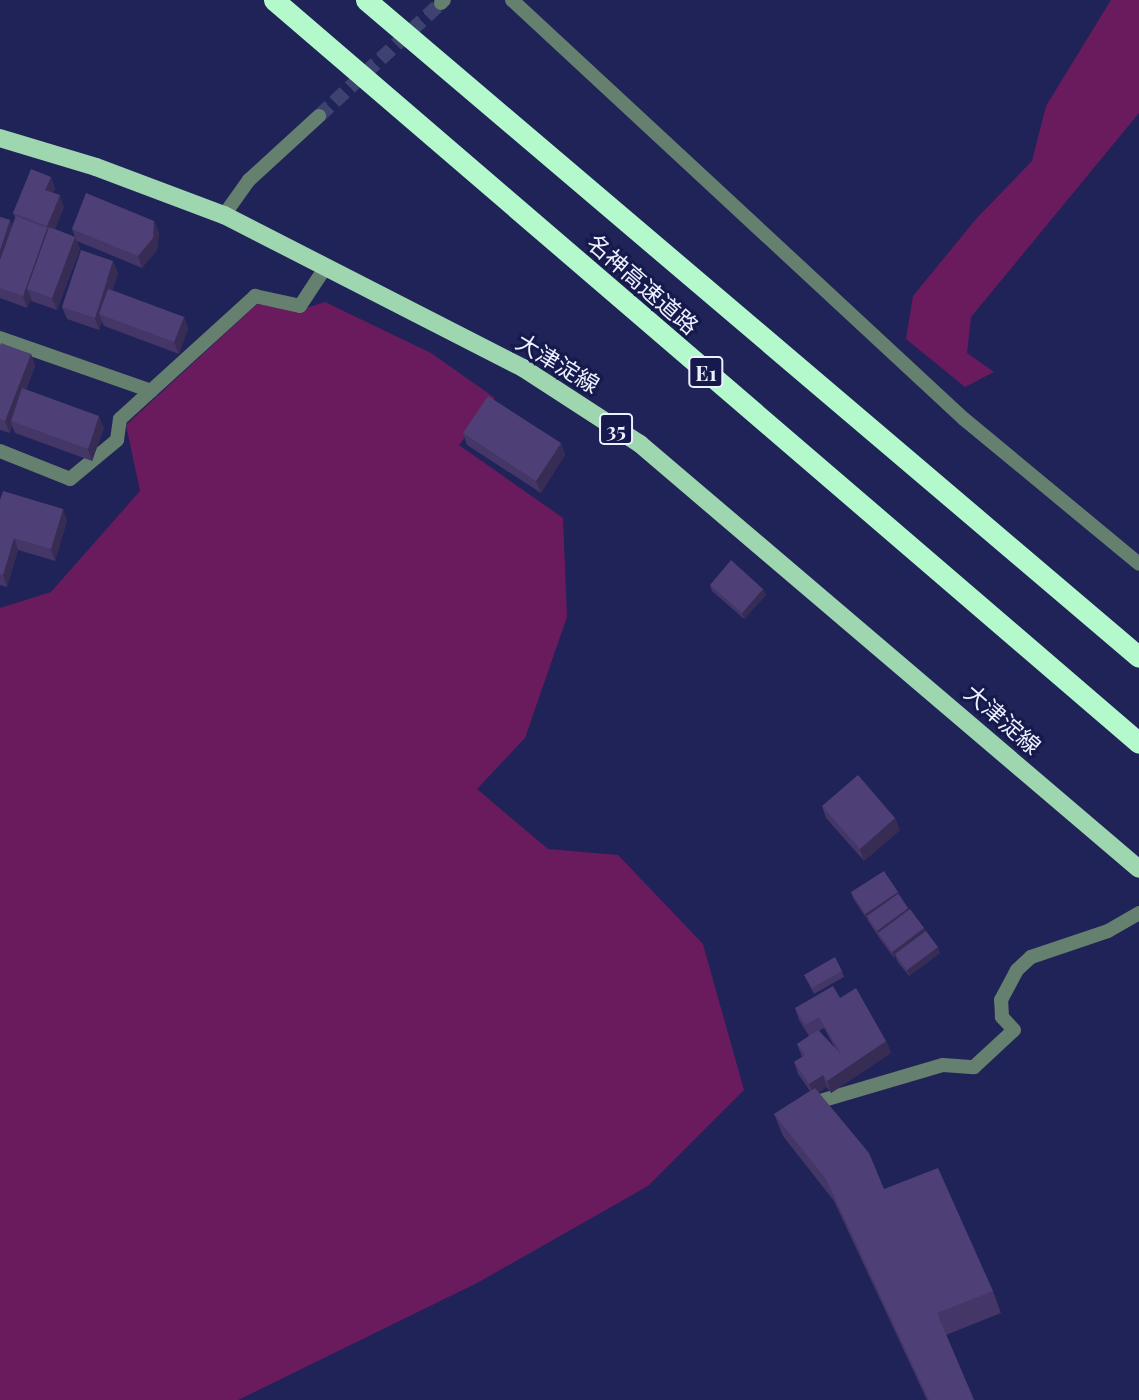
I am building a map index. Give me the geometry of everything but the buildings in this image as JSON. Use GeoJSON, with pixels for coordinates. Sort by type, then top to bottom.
{"type":"FeatureCollection","features":[{"type":"Feature","properties":{"kind":"highway","name":"名神高速道路"},"geometry":{"type":"LineString","coordinates":[[274,0],[1139,743]]}},
{"type":"Feature","properties":{"kind":"highway","name":"名神高速道路"},"geometry":{"type":"LineString","coordinates":[[366,0],[1139,657]]}},
{"type":"Feature","properties":{"kind":"main road","name":"大津淀線"},"geometry":{"type":"LineString","coordinates":[[0,138],[96,167],[224,215],[523,368],[640,444],[1139,869]]}},
{"type":"Feature","properties":{"kind":"street"},"geometry":{"type":"LineString","coordinates":[[512,0],[964,419],[1139,564]]}},
{"type":"Feature","properties":{"kind":"street"},"geometry":{"type":"LineString","coordinates":[[224,215],[249,180],[319,116]]}},
{"type":"Feature","properties":{"kind":"street"},"geometry":{"type":"LineString","coordinates":[[0,451],[70,479],[117,440],[120,419],[255,296],[300,306],[325,268]]}},
{"type":"Feature","properties":{"kind":"street"},"geometry":{"type":"LineString","coordinates":[[0,338],[151,391]]}},
{"type":"Feature","properties":{"kind":"street"},"geometry":{"type":"LineString","coordinates":[[817,1102],[943,1065],[974,1067],[1014,1030],[1002,1017],[1001,1000],[1017,970],[1031,957],[1108,931],[1139,913]]}},
{"type":"Feature","properties":{"kind":"shaded area"},"geometry":{"type":"Polygon","coordinates":[[[1111,0],[1139,0],[1139,113],[971,317],[967,353],[994,372],[965,387],[906,339],[913,296],[976,219],[1032,161],[1046,106],[1111,0]]]}},
{"type":"Feature","properties":{"kind":"shaded area"},"geometry":{"type":"Polygon","coordinates":[[[325,302],[431,353],[495,398],[459,445],[563,518],[567,617],[525,738],[477,789],[548,849],[618,855],[703,944],[744,1090],[648,1186],[477,1283],[238,1400],[0,1400],[0,608],[51,592],[140,491],[126,425],[257,304],[300,310],[325,302]]]}},
{"type":"Feature","properties":{"kind":"tunnel"},"geometry":{"type":"LineString","coordinates":[[319,116],[441,3]]}}]}
